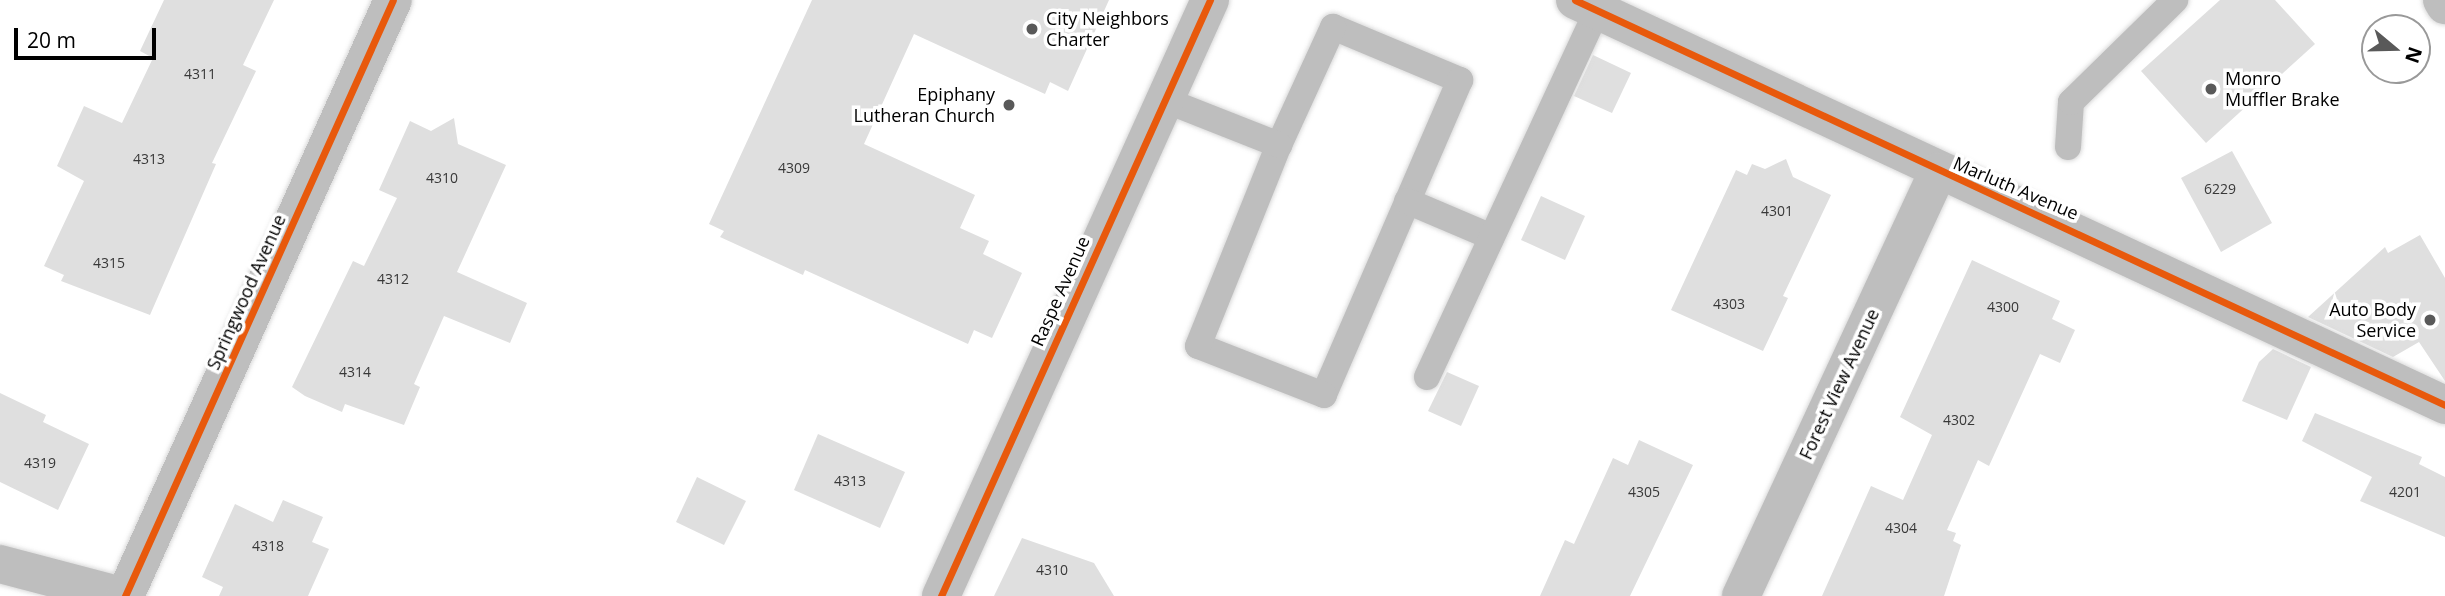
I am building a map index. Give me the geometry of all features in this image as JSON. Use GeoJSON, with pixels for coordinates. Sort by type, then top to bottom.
{"type":"FeatureCollection","features":[{"type":"Feature","properties":{"kind":"street","name":"Springwood Avenue"},"geometry":{"type":"LineString","coordinates":[[123,596],[393,0]]}},
{"type":"Feature","properties":{"kind":"street","name":"Raspe Avenue"},"geometry":{"type":"LineString","coordinates":[[941,596],[1210,0]]}},
{"type":"Feature","properties":{"kind":"street"},"geometry":{"type":"LineString","coordinates":[[2442,0],[2445,5]]}},
{"type":"Feature","properties":{"kind":"street","name":"Marluth Avenue"},"geometry":{"type":"LineString","coordinates":[[1586,5],[1938,171],[2043,214],[2362,370],[2445,405]]}},
{"type":"Feature","properties":{"kind":"street","name":"Forest View Avenue"},"geometry":{"type":"LineString","coordinates":[[1741,596],[1938,171]]}},
{"type":"Feature","properties":{"kind":"street"},"geometry":{"type":"LineString","coordinates":[[0,564],[123,596]]}},
{"type":"Feature","properties":{"kind":"lane"},"geometry":{"type":"LineString","coordinates":[[2068,147],[2071,102],[2175,0]]}},
{"type":"Feature","properties":{"kind":"lane"},"geometry":{"type":"LineString","coordinates":[[1427,377],[1492,237],[1586,5]]}},
{"type":"Feature","properties":{"kind":"lane"},"geometry":{"type":"LineString","coordinates":[[1333,27],[1460,80],[1324,395],[1198,346],[1279,145],[1333,27]]}},
{"type":"Feature","properties":{"kind":"lane"},"geometry":{"type":"LineString","coordinates":[[1166,100],[1279,145]]}},
{"type":"Feature","properties":{"kind":"lane"},"geometry":{"type":"LineString","coordinates":[[1407,201],[1492,237]]}},
{"type":"Feature","properties":{"kind":"building"},"geometry":{"type":"Polygon","coordinates":[[[164,0],[274,0],[243,65],[256,71],[212,163],[216,164],[150,315],[61,281],[64,275],[44,266],[84,181],[57,166],[84,106],[122,123],[153,58],[140,51],[164,0]]]}},
{"type":"Feature","properties":{"kind":"building"},"geometry":{"type":"Polygon","coordinates":[[[812,0],[1109,0],[1068,91],[1050,82],[1045,94],[914,34],[864,144],[975,195],[960,228],[989,241],[983,254],[1022,273],[992,338],[974,330],[968,344],[805,270],[803,275],[720,237],[724,231],[709,224],[812,0]]]}},
{"type":"Feature","properties":{"kind":"building","name":"Monro Muffler Brake"},"geometry":{"type":"Polygon","coordinates":[[[2220,0],[2275,0],[2315,44],[2206,143],[2141,71],[2220,0]]]}},
{"type":"Feature","properties":{"kind":"building"},"geometry":{"type":"Polygon","coordinates":[[[1593,55],[1631,73],[1612,113],[1574,96],[1593,55]]]}},
{"type":"Feature","properties":{"kind":"building"},"geometry":{"type":"Polygon","coordinates":[[[454,118],[458,144],[506,165],[457,272],[527,303],[510,343],[444,316],[414,384],[420,387],[404,425],[345,404],[342,412],[305,396],[292,387],[353,261],[364,266],[397,198],[379,190],[410,121],[431,131],[454,118]]]}},
{"type":"Feature","properties":{"kind":"building"},"geometry":{"type":"Polygon","coordinates":[[[2232,151],[2272,223],[2221,252],[2181,178],[2232,151]]]}},
{"type":"Feature","properties":{"kind":"building"},"geometry":{"type":"Polygon","coordinates":[[[1786,159],[1793,177],[1831,195],[1783,296],[1788,298],[1763,351],[1671,310],[1736,170],[1747,175],[1752,164],[1765,169],[1786,159]]]}},
{"type":"Feature","properties":{"kind":"building"},"geometry":{"type":"Polygon","coordinates":[[[1541,196],[1585,216],[1565,260],[1521,240],[1541,196]]]}},
{"type":"Feature","properties":{"kind":"building"},"geometry":{"type":"Polygon","coordinates":[[[2420,235],[2445,278],[2445,381],[2419,342],[2393,357],[2308,317],[2385,247],[2388,253],[2420,235]]]}},
{"type":"Feature","properties":{"kind":"building"},"geometry":{"type":"Polygon","coordinates":[[[1972,260],[2060,301],[2052,319],[2075,330],[2060,363],[2040,354],[1989,466],[1978,460],[1947,530],[1956,533],[1953,541],[1961,545],[1944,596],[1822,596],[1871,486],[1903,500],[1932,435],[1900,417],[1972,260]]]}},
{"type":"Feature","properties":{"kind":"building"},"geometry":{"type":"Polygon","coordinates":[[[2273,349],[2311,367],[2287,420],[2242,401],[2259,362],[2273,349]]]}},
{"type":"Feature","properties":{"kind":"building"},"geometry":{"type":"Polygon","coordinates":[[[1447,372],[1479,386],[1461,426],[1428,411],[1447,372]]]}},
{"type":"Feature","properties":{"kind":"building"},"geometry":{"type":"Polygon","coordinates":[[[0,393],[46,415],[43,422],[89,444],[58,510],[0,482],[0,393]]]}},
{"type":"Feature","properties":{"kind":"building"},"geometry":{"type":"Polygon","coordinates":[[[2315,413],[2422,457],[2419,464],[2445,477],[2445,537],[2360,501],[2372,477],[2302,441],[2315,413]]]}},
{"type":"Feature","properties":{"kind":"building"},"geometry":{"type":"Polygon","coordinates":[[[818,434],[905,472],[880,528],[794,490],[818,434]]]}},
{"type":"Feature","properties":{"kind":"building"},"geometry":{"type":"Polygon","coordinates":[[[1639,440],[1693,465],[1630,596],[1540,596],[1565,540],[1574,544],[1613,458],[1628,465],[1639,440]]]}},
{"type":"Feature","properties":{"kind":"building"},"geometry":{"type":"Polygon","coordinates":[[[697,477],[746,501],[724,545],[676,522],[697,477]]]}},
{"type":"Feature","properties":{"kind":"building"},"geometry":{"type":"Polygon","coordinates":[[[283,500],[323,517],[312,542],[329,549],[308,596],[219,596],[223,587],[202,577],[235,504],[273,522],[283,500]]]}},
{"type":"Feature","properties":{"kind":"building"},"geometry":{"type":"Polygon","coordinates":[[[1022,538],[1094,563],[1114,596],[994,596],[1022,538]]]}},
{"type":"Feature","properties":{"kind":"cycle path"},"geometry":{"type":"LineString","coordinates":[[125,596],[393,0]]}},
{"type":"Feature","properties":{"kind":"cycle path"},"geometry":{"type":"LineString","coordinates":[[941,596],[1210,0]]}},
{"type":"Feature","properties":{"kind":"cycle path"},"geometry":{"type":"LineString","coordinates":[[1575,0],[2445,405]]}},
{"type":"Feature","properties":{"kind":"place","name":"City Neighbors Charter"},"geometry":{"type":"Point","coordinates":[1032,29]}},
{"type":"Feature","properties":{"kind":"place","name":"Monro Muffler Brake"},"geometry":{"type":"Point","coordinates":[2211,89]}},
{"type":"Feature","properties":{"kind":"place","name":"Epiphany Lutheran Church"},"geometry":{"type":"Point","coordinates":[1009,105]}},
{"type":"Feature","properties":{"kind":"place","name":"Auto Body Service"},"geometry":{"type":"Point","coordinates":[2430,320]}}]}
